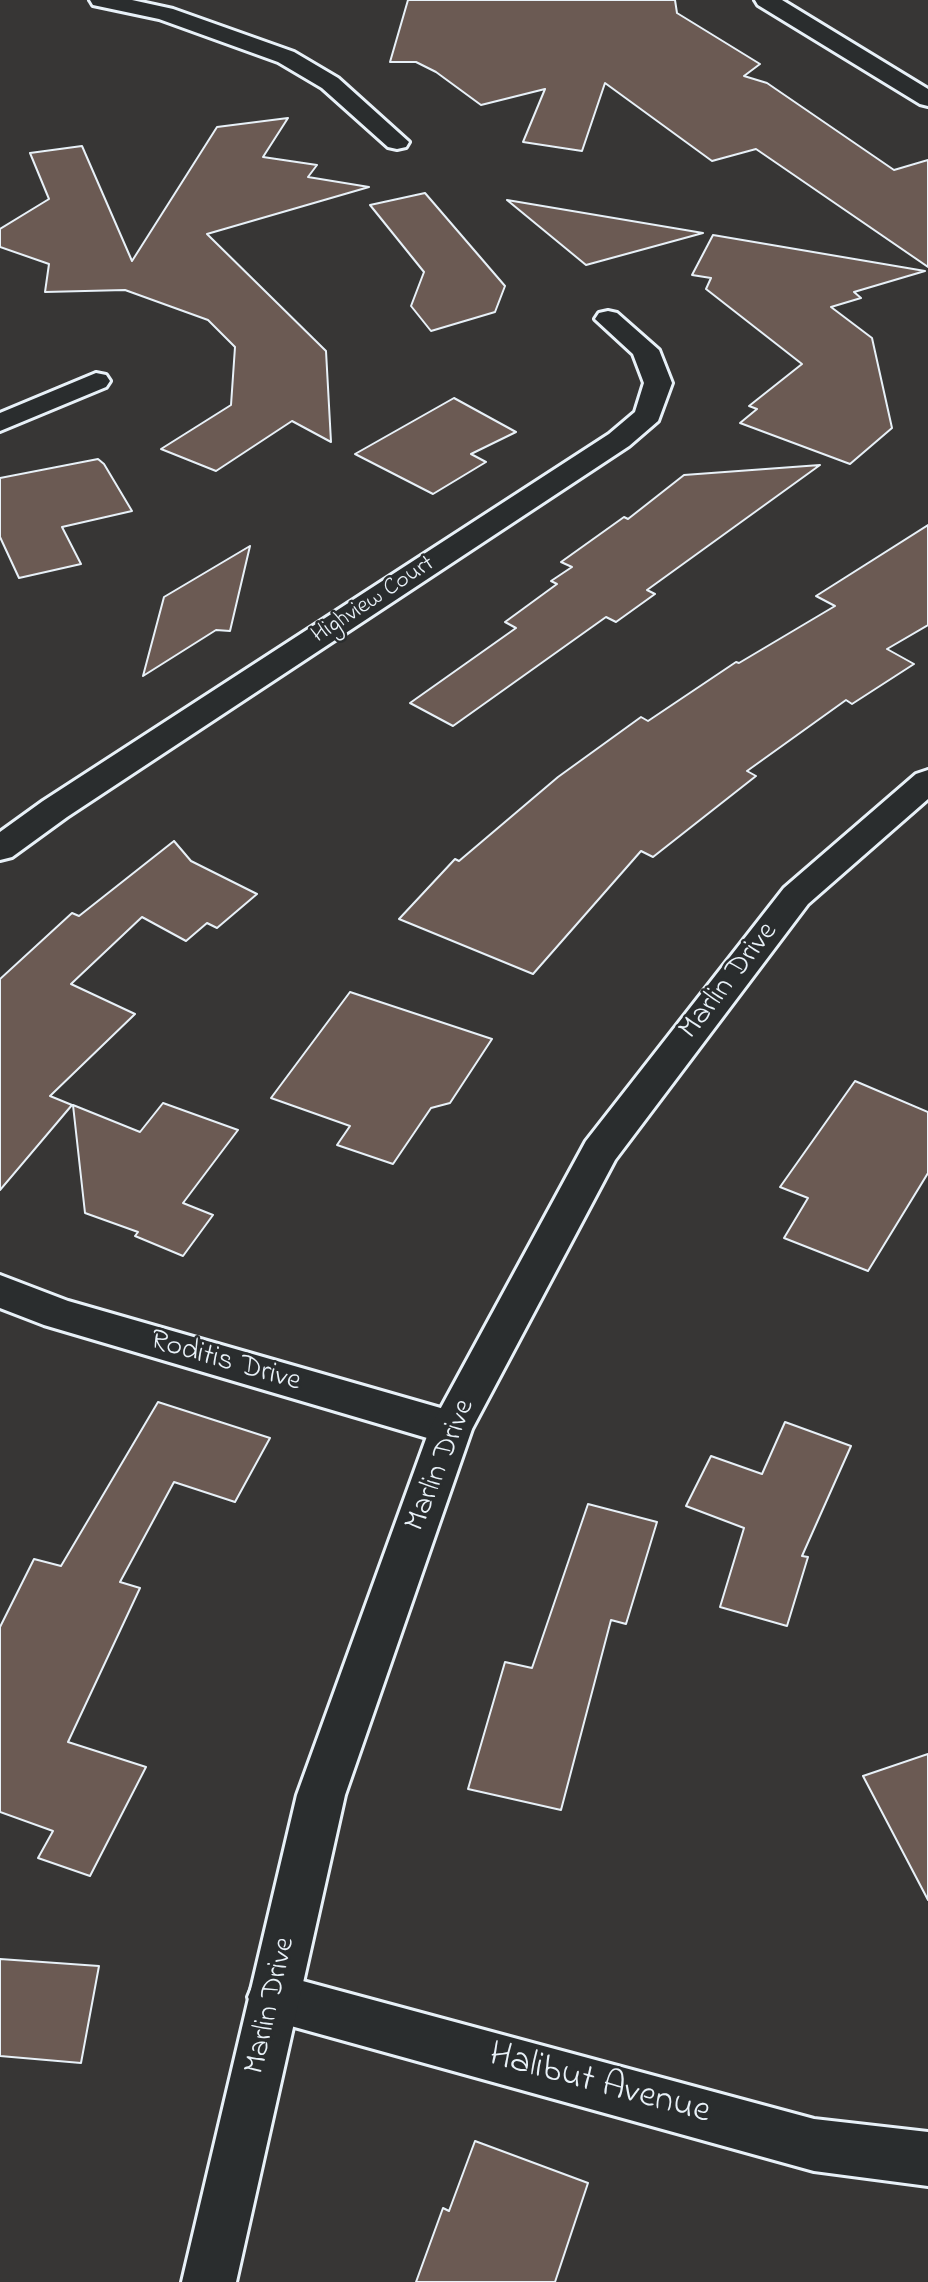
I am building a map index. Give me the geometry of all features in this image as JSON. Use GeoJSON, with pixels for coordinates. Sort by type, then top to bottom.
{"type":"FeatureCollection","features":[{"type":"Feature","properties":{"kind":"street"},"geometry":{"type":"LineString","coordinates":[[101,0],[165,14],[286,57],[330,83],[397,142]]}},
{"type":"Feature","properties":{"kind":"street"},"geometry":{"type":"LineString","coordinates":[[766,0],[928,99]]}},
{"type":"Feature","properties":{"kind":"street","name":"Highview Court"},"geometry":{"type":"LineString","coordinates":[[0,849],[66,802],[620,440],[648,415],[658,383],[645,351],[608,319]]}},
{"type":"Feature","properties":{"kind":"street"},"geometry":{"type":"LineString","coordinates":[[0,423],[96,381]]}},
{"type":"Feature","properties":{"kind":"street","name":"Marlin Drive"},"geometry":{"type":"LineString","coordinates":[[209,2282],[321,1795],[451,1428],[600,1151],[796,896],[928,781]]}},
{"type":"Feature","properties":{"kind":"street","name":"Roditis Drive"},"geometry":{"type":"LineString","coordinates":[[0,1291],[58,1314],[451,1428]]}},
{"type":"Feature","properties":{"kind":"street","name":"Halibut Avenue"},"geometry":{"type":"LineString","coordinates":[[273,1997],[814,2145],[928,2159]]}},
{"type":"Feature","properties":{"kind":"building"},"geometry":{"type":"Polygon","coordinates":[[[408,0],[675,0],[677,13],[760,64],[744,76],[767,83],[894,170],[928,160],[928,267],[756,149],[712,161],[605,83],[582,151],[523,142],[545,89],[481,105],[436,72],[416,62],[390,62],[408,0]]]}},
{"type":"Feature","properties":{"kind":"building"},"geometry":{"type":"Polygon","coordinates":[[[288,118],[263,157],[317,165],[308,177],[369,187],[207,234],[326,351],[331,442],[292,421],[216,471],[161,449],[231,405],[235,347],[208,320],[125,290],[45,292],[49,264],[0,247],[0,229],[49,199],[30,153],[82,146],[132,261],[217,127],[288,118]]]}},
{"type":"Feature","properties":{"kind":"building"},"geometry":{"type":"Polygon","coordinates":[[[425,193],[505,286],[495,312],[431,331],[411,306],[424,272],[370,205],[425,193]]]}},
{"type":"Feature","properties":{"kind":"building"},"geometry":{"type":"Polygon","coordinates":[[[507,200],[703,233],[586,265],[507,200]]]}},
{"type":"Feature","properties":{"kind":"building"},"geometry":{"type":"Polygon","coordinates":[[[713,235],[925,271],[854,292],[861,298],[831,307],[872,338],[892,428],[850,464],[740,423],[757,409],[749,406],[802,364],[706,289],[711,278],[692,275],[713,235]]]}},
{"type":"Feature","properties":{"kind":"building"},"geometry":{"type":"Polygon","coordinates":[[[454,398],[516,432],[471,454],[486,462],[433,494],[355,454],[454,398]]]}},
{"type":"Feature","properties":{"kind":"building"},"geometry":{"type":"Polygon","coordinates":[[[98,459],[104,464],[132,511],[62,527],[81,564],[19,578],[0,537],[0,478],[98,459]]]}},
{"type":"Feature","properties":{"kind":"building"},"geometry":{"type":"Polygon","coordinates":[[[820,465],[647,590],[655,594],[616,622],[606,617],[453,726],[410,703],[516,628],[505,622],[557,584],[551,581],[572,567],[561,562],[624,517],[628,519],[684,475],[820,465]]]}},
{"type":"Feature","properties":{"kind":"building"},"geometry":{"type":"Polygon","coordinates":[[[928,525],[928,625],[887,649],[914,664],[852,704],[846,700],[747,771],[756,776],[653,857],[641,851],[533,974],[399,919],[455,859],[459,861],[558,777],[641,717],[648,721],[736,662],[739,663],[835,606],[816,596],[928,525]]]}},
{"type":"Feature","properties":{"kind":"building"},"geometry":{"type":"Polygon","coordinates":[[[250,546],[230,631],[216,630],[143,676],[164,597],[250,546]]]}},
{"type":"Feature","properties":{"kind":"building"},"geometry":{"type":"Polygon","coordinates":[[[174,841],[191,861],[257,894],[217,928],[207,923],[186,941],[142,917],[71,984],[135,1014],[50,1096],[72,1105],[0,1190],[0,979],[72,913],[79,916],[174,841]]]}},
{"type":"Feature","properties":{"kind":"building"},"geometry":{"type":"Polygon","coordinates":[[[350,992],[492,1039],[450,1103],[431,1108],[393,1164],[337,1145],[350,1126],[271,1098],[350,992]]]}},
{"type":"Feature","properties":{"kind":"building"},"geometry":{"type":"Polygon","coordinates":[[[855,1081],[928,1112],[928,1173],[868,1271],[784,1238],[808,1198],[780,1187],[855,1081]]]}},
{"type":"Feature","properties":{"kind":"building"},"geometry":{"type":"Polygon","coordinates":[[[163,1103],[238,1130],[183,1203],[213,1215],[183,1256],[135,1236],[138,1232],[85,1213],[73,1105],[140,1132],[163,1103]]]}},
{"type":"Feature","properties":{"kind":"building"},"geometry":{"type":"Polygon","coordinates":[[[158,1402],[270,1438],[235,1502],[174,1482],[120,1582],[140,1588],[68,1742],[146,1767],[90,1876],[38,1858],[53,1831],[0,1812],[0,1627],[34,1559],[61,1566],[158,1402]]]}},
{"type":"Feature","properties":{"kind":"building"},"geometry":{"type":"Polygon","coordinates":[[[785,1422],[851,1446],[802,1556],[808,1557],[787,1626],[720,1607],[744,1528],[686,1506],[711,1456],[762,1474],[785,1422]]]}},
{"type":"Feature","properties":{"kind":"building"},"geometry":{"type":"Polygon","coordinates":[[[588,1504],[657,1522],[626,1624],[611,1620],[561,1810],[468,1789],[505,1662],[532,1668],[588,1504]]]}},
{"type":"Feature","properties":{"kind":"building"},"geometry":{"type":"Polygon","coordinates":[[[928,1754],[928,1900],[863,1776],[928,1754]]]}},
{"type":"Feature","properties":{"kind":"building"},"geometry":{"type":"Polygon","coordinates":[[[0,1959],[99,1966],[81,2063],[0,2056],[0,1959]]]}},
{"type":"Feature","properties":{"kind":"building"},"geometry":{"type":"Polygon","coordinates":[[[475,2141],[588,2183],[555,2282],[416,2282],[443,2208],[449,2211],[475,2141]]]}}]}
